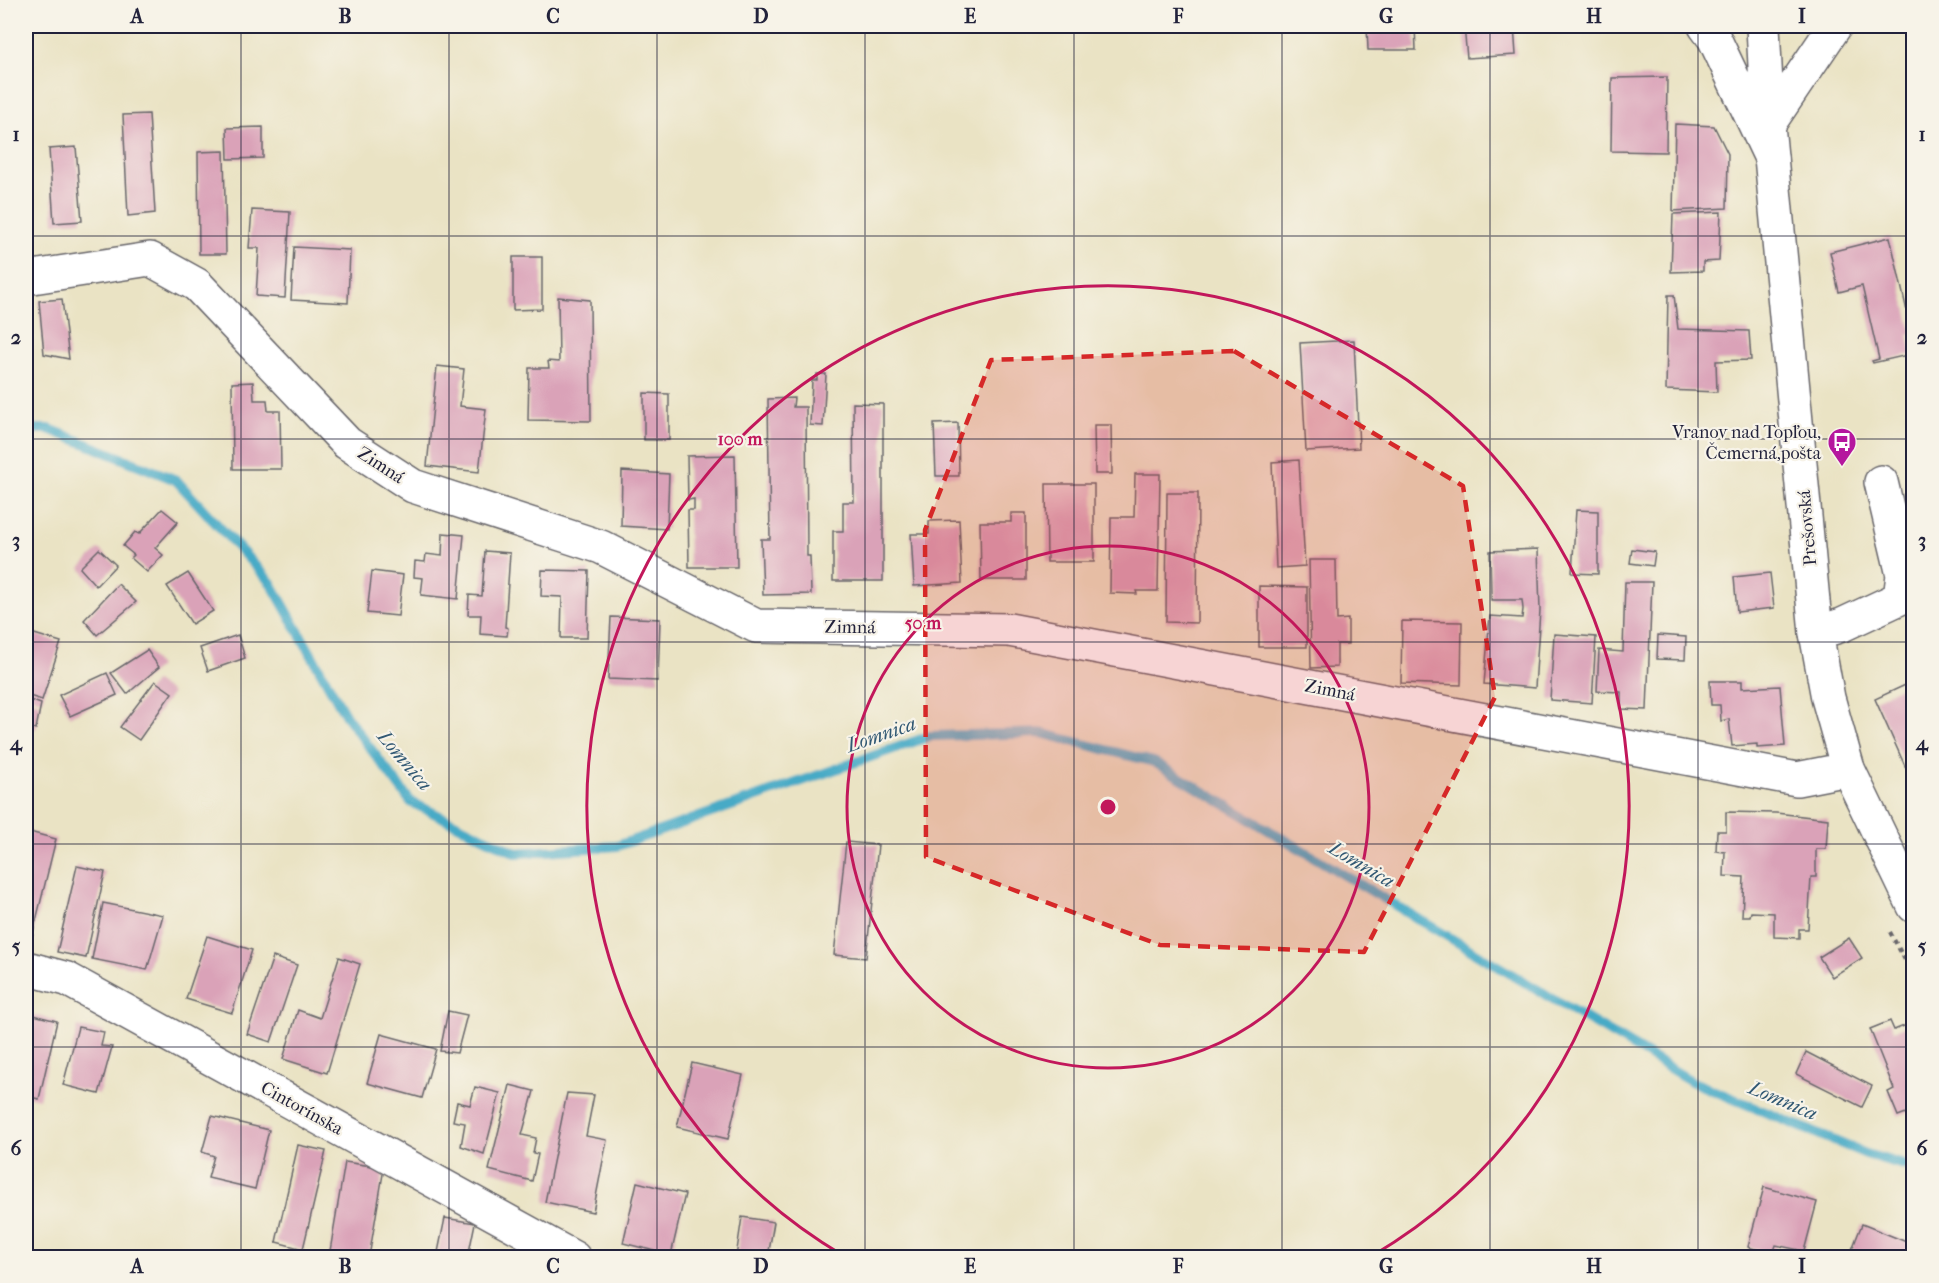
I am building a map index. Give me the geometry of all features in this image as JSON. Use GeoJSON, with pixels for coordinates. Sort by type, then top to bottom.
{"type":"FeatureCollection","features":[{"type":"Feature","properties":{"kind":"street"},"geometry":{"type":"LineString","coordinates":[[1705,26],[1714,38],[1773,161]]}},
{"type":"Feature","properties":{"kind":"street","name":"Prešovská"},"geometry":{"type":"LineString","coordinates":[[1763,26],[1768,125],[1816,633],[1828,698],[1848,769],[1914,906]]}},
{"type":"Feature","properties":{"kind":"street"},"geometry":{"type":"LineString","coordinates":[[1768,125],[1835,26]]}},
{"type":"Feature","properties":{"kind":"street","name":"Zimná"},"geometry":{"type":"LineString","coordinates":[[26,278],[150,259],[196,285],[347,443],[413,486],[601,547],[756,626],[1009,630],[1797,779],[1848,769]]}},
{"type":"Feature","properties":{"kind":"street"},"geometry":{"type":"LineString","coordinates":[[1816,633],[1842,625],[1900,598],[1904,575],[1881,482]]}},
{"type":"Feature","properties":{"kind":"street","name":"Cintorínska"},"geometry":{"type":"LineString","coordinates":[[26,968],[67,980],[574,1257]]}},
{"type":"Feature","properties":{"kind":"highlighted area"},"geometry":{"type":"Polygon","coordinates":[[[1234,351],[1463,486],[1495,697],[1364,952],[1160,945],[926,857],[925,530],[991,360],[1234,351]]]}},
{"type":"Feature","properties":{"kind":"building"},"geometry":{"type":"Polygon","coordinates":[[[1367,26],[1415,26],[1416,50],[1368,50],[1367,26]]]}},
{"type":"Feature","properties":{"kind":"building"},"geometry":{"type":"Polygon","coordinates":[[[1464,26],[1514,26],[1516,55],[1467,58],[1464,26]]]}},
{"type":"Feature","properties":{"kind":"building"},"geometry":{"type":"Polygon","coordinates":[[[1667,77],[1666,152],[1611,151],[1612,78],[1667,77]]]}},
{"type":"Feature","properties":{"kind":"building"},"geometry":{"type":"Polygon","coordinates":[[[149,114],[155,213],[128,216],[123,115],[149,114]]]}},
{"type":"Feature","properties":{"kind":"building"},"geometry":{"type":"Polygon","coordinates":[[[1675,124],[1714,126],[1728,154],[1727,208],[1673,211],[1675,124]]]}},
{"type":"Feature","properties":{"kind":"building"},"geometry":{"type":"Polygon","coordinates":[[[263,127],[263,158],[228,159],[227,128],[263,127]]]}},
{"type":"Feature","properties":{"kind":"building"},"geometry":{"type":"Polygon","coordinates":[[[76,147],[82,221],[54,223],[49,149],[76,147]]]}},
{"type":"Feature","properties":{"kind":"building"},"geometry":{"type":"Polygon","coordinates":[[[224,151],[226,254],[199,254],[198,152],[224,151]]]}},
{"type":"Feature","properties":{"kind":"building"},"geometry":{"type":"Polygon","coordinates":[[[252,210],[290,212],[285,298],[256,296],[259,248],[249,248],[252,210]]]}},
{"type":"Feature","properties":{"kind":"building"},"geometry":{"type":"Polygon","coordinates":[[[1721,212],[1719,261],[1703,262],[1703,271],[1671,272],[1673,214],[1721,212]]]}},
{"type":"Feature","properties":{"kind":"building"},"geometry":{"type":"Polygon","coordinates":[[[1890,237],[1912,333],[1908,334],[1912,354],[1873,363],[1872,361],[1879,359],[1862,286],[1839,292],[1830,252],[1890,237]]]}},
{"type":"Feature","properties":{"kind":"building"},"geometry":{"type":"Polygon","coordinates":[[[294,247],[350,250],[348,303],[291,300],[294,247]]]}},
{"type":"Feature","properties":{"kind":"building"},"geometry":{"type":"Polygon","coordinates":[[[513,257],[542,257],[542,309],[513,310],[513,257]]]}},
{"type":"Feature","properties":{"kind":"building"},"geometry":{"type":"Polygon","coordinates":[[[1668,295],[1674,295],[1678,329],[1749,331],[1751,360],[1716,361],[1717,392],[1666,390],[1668,295]]]}},
{"type":"Feature","properties":{"kind":"building"},"geometry":{"type":"Polygon","coordinates":[[[558,297],[590,300],[591,421],[528,420],[529,368],[549,368],[548,361],[559,362],[558,297]]]}},
{"type":"Feature","properties":{"kind":"building"},"geometry":{"type":"Polygon","coordinates":[[[62,299],[69,359],[44,354],[39,301],[62,299]]]}},
{"type":"Feature","properties":{"kind":"building"},"geometry":{"type":"Polygon","coordinates":[[[1354,340],[1359,448],[1306,451],[1300,343],[1354,340]]]}},
{"type":"Feature","properties":{"kind":"building"},"geometry":{"type":"Polygon","coordinates":[[[437,366],[464,369],[460,406],[486,409],[479,472],[427,466],[437,366]]]}},
{"type":"Feature","properties":{"kind":"building"},"geometry":{"type":"Polygon","coordinates":[[[817,374],[826,374],[823,426],[810,425],[812,380],[817,380],[817,374]]]}},
{"type":"Feature","properties":{"kind":"building"},"geometry":{"type":"Polygon","coordinates":[[[253,382],[254,400],[267,400],[268,411],[280,411],[281,469],[233,469],[232,383],[253,382]]]}},
{"type":"Feature","properties":{"kind":"building"},"geometry":{"type":"Polygon","coordinates":[[[644,393],[669,394],[669,440],[644,440],[644,393]]]}},
{"type":"Feature","properties":{"kind":"building"},"geometry":{"type":"Polygon","coordinates":[[[794,398],[793,407],[806,407],[807,556],[810,556],[811,594],[763,595],[761,539],[770,539],[768,399],[794,398]]]}},
{"type":"Feature","properties":{"kind":"building"},"geometry":{"type":"Polygon","coordinates":[[[853,403],[883,404],[883,581],[833,581],[833,531],[843,531],[843,502],[854,502],[853,403]]]}},
{"type":"Feature","properties":{"kind":"building"},"geometry":{"type":"Polygon","coordinates":[[[958,423],[959,476],[936,476],[934,424],[958,423]]]}},
{"type":"Feature","properties":{"kind":"building"},"geometry":{"type":"Polygon","coordinates":[[[1094,425],[1111,425],[1112,474],[1095,474],[1094,425]]]}},
{"type":"Feature","properties":{"kind":"building"},"geometry":{"type":"Polygon","coordinates":[[[735,455],[737,567],[689,567],[688,510],[694,510],[694,499],[688,500],[687,456],[735,455]]]}},
{"type":"Feature","properties":{"kind":"building"},"geometry":{"type":"Polygon","coordinates":[[[1299,460],[1305,566],[1276,568],[1272,462],[1299,460]]]}},
{"type":"Feature","properties":{"kind":"building"},"geometry":{"type":"Polygon","coordinates":[[[622,471],[669,474],[667,529],[621,526],[622,471]]]}},
{"type":"Feature","properties":{"kind":"building"},"geometry":{"type":"Polygon","coordinates":[[[1135,474],[1160,474],[1158,591],[1136,591],[1137,594],[1110,593],[1111,517],[1134,517],[1135,474]]]}},
{"type":"Feature","properties":{"kind":"building"},"geometry":{"type":"Polygon","coordinates":[[[1046,484],[1094,484],[1094,562],[1047,562],[1046,484]]]}},
{"type":"Feature","properties":{"kind":"building"},"geometry":{"type":"Polygon","coordinates":[[[1167,493],[1198,493],[1197,623],[1166,622],[1167,493]]]}},
{"type":"Feature","properties":{"kind":"building"},"geometry":{"type":"Polygon","coordinates":[[[162,509],[178,522],[155,548],[163,555],[147,572],[131,558],[134,555],[123,546],[135,532],[139,534],[162,509]]]}},
{"type":"Feature","properties":{"kind":"building"},"geometry":{"type":"Polygon","coordinates":[[[1576,510],[1598,511],[1598,574],[1572,573],[1576,510]]]}},
{"type":"Feature","properties":{"kind":"building"},"geometry":{"type":"Polygon","coordinates":[[[1011,513],[1026,513],[1026,580],[981,580],[980,522],[1011,522],[1011,513]]]}},
{"type":"Feature","properties":{"kind":"building"},"geometry":{"type":"Polygon","coordinates":[[[959,520],[962,583],[914,586],[911,534],[929,534],[929,521],[959,520]]]}},
{"type":"Feature","properties":{"kind":"building"},"geometry":{"type":"Polygon","coordinates":[[[443,533],[464,535],[458,599],[421,595],[423,578],[414,577],[415,561],[425,562],[426,554],[442,556],[443,533]]]}},
{"type":"Feature","properties":{"kind":"building"},"geometry":{"type":"Polygon","coordinates":[[[99,549],[116,565],[96,586],[80,568],[99,549]]]}},
{"type":"Feature","properties":{"kind":"building"},"geometry":{"type":"Polygon","coordinates":[[[1538,549],[1540,610],[1535,688],[1484,684],[1490,616],[1522,618],[1523,609],[1522,600],[1491,600],[1490,551],[1538,549]]]}},
{"type":"Feature","properties":{"kind":"building"},"geometry":{"type":"Polygon","coordinates":[[[1632,549],[1655,552],[1653,566],[1630,563],[1632,549]]]}},
{"type":"Feature","properties":{"kind":"building"},"geometry":{"type":"Polygon","coordinates":[[[485,551],[510,553],[505,627],[508,628],[507,636],[480,634],[481,615],[468,615],[469,595],[482,596],[485,551]]]}},
{"type":"Feature","properties":{"kind":"building"},"geometry":{"type":"Polygon","coordinates":[[[1309,560],[1336,560],[1337,620],[1348,619],[1348,644],[1337,644],[1337,667],[1311,668],[1309,560]]]}},
{"type":"Feature","properties":{"kind":"building"},"geometry":{"type":"Polygon","coordinates":[[[542,570],[589,571],[587,638],[561,638],[562,597],[541,596],[542,570]]]}},
{"type":"Feature","properties":{"kind":"building"},"geometry":{"type":"Polygon","coordinates":[[[372,571],[403,575],[398,616],[367,613],[372,571]]]}},
{"type":"Feature","properties":{"kind":"building"},"geometry":{"type":"Polygon","coordinates":[[[188,573],[213,611],[192,624],[167,586],[188,573]]]}},
{"type":"Feature","properties":{"kind":"building"},"geometry":{"type":"Polygon","coordinates":[[[1770,573],[1774,608],[1737,612],[1734,577],[1770,573]]]}},
{"type":"Feature","properties":{"kind":"building"},"geometry":{"type":"Polygon","coordinates":[[[1625,582],[1652,582],[1647,710],[1621,709],[1621,692],[1597,691],[1599,650],[1623,652],[1625,582]]]}},
{"type":"Feature","properties":{"kind":"building"},"geometry":{"type":"Polygon","coordinates":[[[118,584],[136,602],[97,635],[84,620],[118,584]]]}},
{"type":"Feature","properties":{"kind":"building"},"geometry":{"type":"Polygon","coordinates":[[[1259,586],[1307,587],[1307,647],[1259,647],[1259,586]]]}},
{"type":"Feature","properties":{"kind":"building"},"geometry":{"type":"Polygon","coordinates":[[[611,617],[660,619],[658,681],[608,679],[611,617]]]}},
{"type":"Feature","properties":{"kind":"building"},"geometry":{"type":"Polygon","coordinates":[[[1402,621],[1462,622],[1461,685],[1401,683],[1402,621]]]}},
{"type":"Feature","properties":{"kind":"building"},"geometry":{"type":"Polygon","coordinates":[[[31,633],[61,642],[42,700],[26,695],[26,652],[31,633]]]}},
{"type":"Feature","properties":{"kind":"building"},"geometry":{"type":"Polygon","coordinates":[[[1554,634],[1596,637],[1592,703],[1550,700],[1554,634]]]}},
{"type":"Feature","properties":{"kind":"building"},"geometry":{"type":"Polygon","coordinates":[[[238,635],[245,658],[208,671],[200,648],[238,635]]]}},
{"type":"Feature","properties":{"kind":"building"},"geometry":{"type":"Polygon","coordinates":[[[1658,635],[1686,637],[1685,660],[1657,659],[1658,635]]]}},
{"type":"Feature","properties":{"kind":"building"},"geometry":{"type":"Polygon","coordinates":[[[147,650],[159,667],[127,694],[111,673],[147,650]]]}},
{"type":"Feature","properties":{"kind":"building"},"geometry":{"type":"Polygon","coordinates":[[[107,673],[117,695],[70,716],[59,695],[107,673]]]}},
{"type":"Feature","properties":{"kind":"building"},"geometry":{"type":"Polygon","coordinates":[[[155,681],[172,693],[139,740],[120,727],[155,681]]]}},
{"type":"Feature","properties":{"kind":"building"},"geometry":{"type":"Polygon","coordinates":[[[1710,681],[1742,681],[1742,688],[1780,686],[1785,746],[1757,748],[1757,744],[1732,746],[1729,719],[1721,721],[1720,705],[1711,705],[1710,681]]]}},
{"type":"Feature","properties":{"kind":"building"},"geometry":{"type":"Polygon","coordinates":[[[1914,681],[1914,786],[1875,699],[1914,681]]]}},
{"type":"Feature","properties":{"kind":"building"},"geometry":{"type":"Polygon","coordinates":[[[26,701],[41,704],[36,729],[28,728],[26,736],[26,701]]]}},
{"type":"Feature","properties":{"kind":"building"},"geometry":{"type":"Polygon","coordinates":[[[1726,812],[1776,813],[1828,819],[1826,849],[1816,849],[1816,877],[1811,877],[1808,929],[1799,929],[1799,938],[1774,937],[1774,913],[1751,912],[1750,916],[1742,916],[1744,877],[1724,876],[1725,852],[1716,851],[1717,831],[1726,831],[1726,812]]]}},
{"type":"Feature","properties":{"kind":"building"},"geometry":{"type":"Polygon","coordinates":[[[26,831],[56,839],[32,937],[26,936],[26,831]]]}},
{"type":"Feature","properties":{"kind":"building"},"geometry":{"type":"Polygon","coordinates":[[[846,842],[878,845],[866,958],[834,955],[846,842]]]}},
{"type":"Feature","properties":{"kind":"building"},"geometry":{"type":"Polygon","coordinates":[[[77,866],[105,872],[86,958],[57,952],[77,866]]]}},
{"type":"Feature","properties":{"kind":"building"},"geometry":{"type":"Polygon","coordinates":[[[103,903],[163,915],[147,970],[92,959],[103,903]]]}},
{"type":"Feature","properties":{"kind":"building"},"geometry":{"type":"Polygon","coordinates":[[[207,936],[252,950],[232,1013],[186,999],[207,936]]]}},
{"type":"Feature","properties":{"kind":"building"},"geometry":{"type":"Polygon","coordinates":[[[1849,938],[1862,958],[1832,977],[1819,957],[1849,938]]]}},
{"type":"Feature","properties":{"kind":"building"},"geometry":{"type":"Polygon","coordinates":[[[273,957],[297,965],[271,1042],[247,1034],[273,957]]]}},
{"type":"Feature","properties":{"kind":"building"},"geometry":{"type":"Polygon","coordinates":[[[339,957],[360,964],[327,1073],[283,1059],[298,1010],[320,1018],[339,957]]]}},
{"type":"Feature","properties":{"kind":"building"},"geometry":{"type":"Polygon","coordinates":[[[448,1011],[467,1015],[457,1053],[440,1051],[448,1011]]]}},
{"type":"Feature","properties":{"kind":"building"},"geometry":{"type":"Polygon","coordinates":[[[26,1013],[57,1021],[39,1099],[26,1096],[26,1013]]]}},
{"type":"Feature","properties":{"kind":"building"},"geometry":{"type":"Polygon","coordinates":[[[1890,1021],[1894,1030],[1914,1022],[1914,1110],[1898,1116],[1888,1092],[1894,1089],[1870,1029],[1890,1021]]]}},
{"type":"Feature","properties":{"kind":"building"},"geometry":{"type":"Polygon","coordinates":[[[78,1027],[104,1032],[101,1046],[112,1047],[99,1094],[63,1085],[78,1027]]]}},
{"type":"Feature","properties":{"kind":"building"},"geometry":{"type":"Polygon","coordinates":[[[381,1034],[436,1049],[422,1098],[367,1083],[381,1034]]]}},
{"type":"Feature","properties":{"kind":"building"},"geometry":{"type":"Polygon","coordinates":[[[1806,1052],[1872,1086],[1862,1107],[1796,1074],[1806,1052]]]}},
{"type":"Feature","properties":{"kind":"building"},"geometry":{"type":"Polygon","coordinates":[[[692,1063],[743,1075],[728,1139],[677,1127],[692,1063]]]}},
{"type":"Feature","properties":{"kind":"building"},"geometry":{"type":"Polygon","coordinates":[[[510,1085],[534,1091],[522,1135],[536,1138],[533,1153],[538,1154],[532,1181],[489,1170],[510,1085]]]}},
{"type":"Feature","properties":{"kind":"building"},"geometry":{"type":"Polygon","coordinates":[[[475,1087],[500,1093],[484,1154],[461,1146],[465,1123],[453,1121],[457,1102],[470,1105],[475,1087]]]}},
{"type":"Feature","properties":{"kind":"building"},"geometry":{"type":"Polygon","coordinates":[[[567,1093],[594,1095],[586,1136],[607,1140],[593,1212],[545,1202],[567,1093]]]}},
{"type":"Feature","properties":{"kind":"building"},"geometry":{"type":"Polygon","coordinates":[[[212,1116],[269,1130],[255,1189],[208,1178],[214,1156],[202,1152],[212,1116]]]}},
{"type":"Feature","properties":{"kind":"building"},"geometry":{"type":"Polygon","coordinates":[[[298,1145],[326,1151],[303,1249],[276,1242],[298,1145]]]}},
{"type":"Feature","properties":{"kind":"building"},"geometry":{"type":"Polygon","coordinates":[[[345,1162],[384,1168],[369,1257],[329,1257],[345,1162]]]}},
{"type":"Feature","properties":{"kind":"building"},"geometry":{"type":"Polygon","coordinates":[[[637,1182],[685,1194],[671,1255],[623,1243],[637,1182]]]}},
{"type":"Feature","properties":{"kind":"building"},"geometry":{"type":"Polygon","coordinates":[[[1764,1187],[1817,1202],[1804,1251],[1776,1245],[1773,1254],[1748,1247],[1764,1187]]]}},
{"type":"Feature","properties":{"kind":"building"},"geometry":{"type":"Polygon","coordinates":[[[742,1217],[774,1222],[768,1257],[736,1257],[742,1217]]]}},
{"type":"Feature","properties":{"kind":"building"},"geometry":{"type":"Polygon","coordinates":[[[445,1218],[475,1223],[468,1257],[437,1257],[445,1218]]]}},
{"type":"Feature","properties":{"kind":"building"},"geometry":{"type":"Polygon","coordinates":[[[1862,1224],[1914,1245],[1914,1257],[1849,1257],[1862,1224]]]}},
{"type":"Feature","properties":{"kind":"waterway","name":"Lomnica"},"geometry":{"type":"LineString","coordinates":[[26,429],[49,429],[176,480],[271,583],[346,716],[411,802],[516,853],[617,846],[930,736],[1041,733],[1154,762],[1693,1082],[1866,1154],[1914,1168]]}},
{"type":"Feature","properties":{"kind":"place","name":"Vranov nad Topľou, Čemerná,pošta"},"geometry":{"type":"Point","coordinates":[1842,468]}}]}
